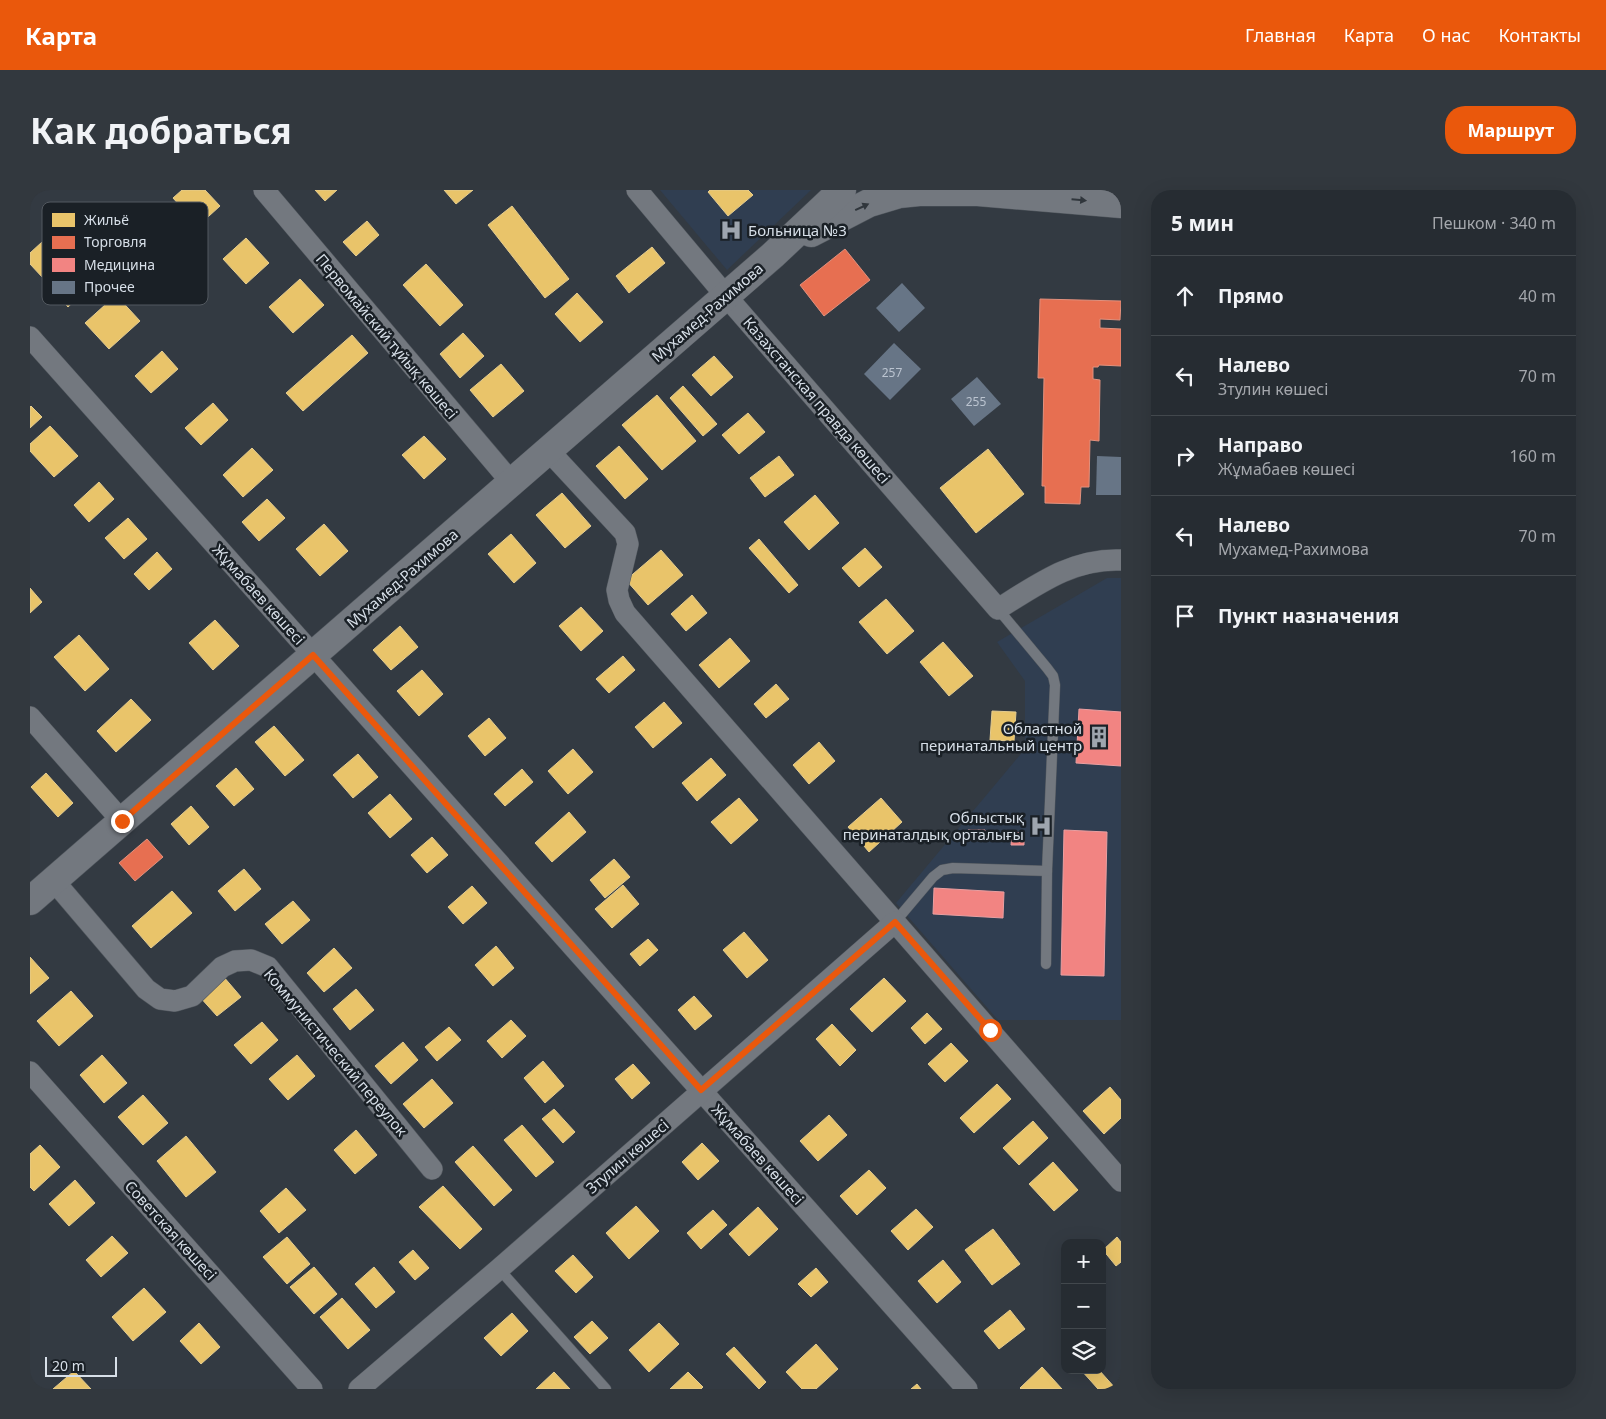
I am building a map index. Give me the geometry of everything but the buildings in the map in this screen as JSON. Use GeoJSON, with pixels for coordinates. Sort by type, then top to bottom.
{"type":"FeatureCollection","features":[{"type":"Feature","properties":{"kind":"street","name":"Первомайский тұйық көшесі"},"geometry":{"type":"LineString","coordinates":[[264,190],[512,482]]}},
{"type":"Feature","properties":{"kind":"street","name":"Казахстанская правда көшесі"},"geometry":{"type":"LineString","coordinates":[[638,190],[726,296],[998,608]]}},
{"type":"Feature","properties":{"kind":"street"},"geometry":{"type":"LineString","coordinates":[[773,255],[842,190]]}},
{"type":"Feature","properties":{"kind":"street"},"geometry":{"type":"LineString","coordinates":[[773,255],[845,214],[884,198],[919,192],[978,190],[1121,204]]}},
{"type":"Feature","properties":{"kind":"street"},"geometry":{"type":"LineString","coordinates":[[1109,190],[1121,198]]}},
{"type":"Feature","properties":{"kind":"street","name":"Мухамед-Рахимова"},"geometry":{"type":"LineString","coordinates":[[30,901],[773,255]]}},
{"type":"Feature","properties":{"kind":"street","name":"Жұмабаев көшесі"},"geometry":{"type":"LineString","coordinates":[[30,337],[967,1389]]}},
{"type":"Feature","properties":{"kind":"street"},"geometry":{"type":"LineString","coordinates":[[548,450],[625,533],[628,544],[618,590],[619,600],[625,612],[1121,1181]]}},
{"type":"Feature","properties":{"kind":"street"},"geometry":{"type":"LineString","coordinates":[[998,608],[1043,581],[1072,567],[1092,562],[1121,560]]}},
{"type":"Feature","properties":{"kind":"street"},"geometry":{"type":"LineString","coordinates":[[30,717],[122,821]]}},
{"type":"Feature","properties":{"kind":"street","name":"Коммунистический переулок"},"geometry":{"type":"LineString","coordinates":[[54,881],[146,989],[160,999],[175,1001],[192,996],[222,967],[235,960],[251,960],[268,967],[432,1169]]}},
{"type":"Feature","properties":{"kind":"street","name":"Зтулин көшесі"},"geometry":{"type":"LineString","coordinates":[[359,1389],[895,922]]}},
{"type":"Feature","properties":{"kind":"street","name":"Советская көшесі"},"geometry":{"type":"LineString","coordinates":[[30,1072],[312,1389]]}},
{"type":"Feature","properties":{"kind":"lane"},"geometry":{"type":"LineString","coordinates":[[998,608],[1053,676],[1055,685],[1047,871],[1046,964]]}},
{"type":"Feature","properties":{"kind":"lane"},"geometry":{"type":"LineString","coordinates":[[895,922],[933,877],[942,870],[953,868],[1047,871]]}},
{"type":"Feature","properties":{"kind":"lane"},"geometry":{"type":"LineString","coordinates":[[498,1269],[606,1389]]}},
{"type":"Feature","properties":{"kind":"shaded area","name":"Больница №3"},"geometry":{"type":"Polygon","coordinates":[[[660,190],[811,190],[727,270],[660,190]]]}},
{"type":"Feature","properties":{"kind":"shaded area","name":"Облыстық перинаталдық орталығы"},"geometry":{"type":"Polygon","coordinates":[[[1107,578],[1121,578],[1121,1020],[998,1020],[896,903],[1025,749],[1025,681],[997,642],[1107,578]]]}},
{"type":"Feature","properties":{"kind":"place","name":"Больница №3"},"geometry":{"type":"Point","coordinates":[731,230]}},
{"type":"Feature","properties":{"kind":"place","name":"Областной перинатальный центр"},"geometry":{"type":"Point","coordinates":[1099,737]}},
{"type":"Feature","properties":{"kind":"place","name":"Облыстық перинаталдық орталығы"},"geometry":{"type":"Point","coordinates":[1041,826]}},
{"type":"Feature","properties":{"kind":"route"},"geometry":{"type":"LineString","coordinates":[[122,821],[313,655],[701,1090],[895,922],[990,1030]]}}]}
